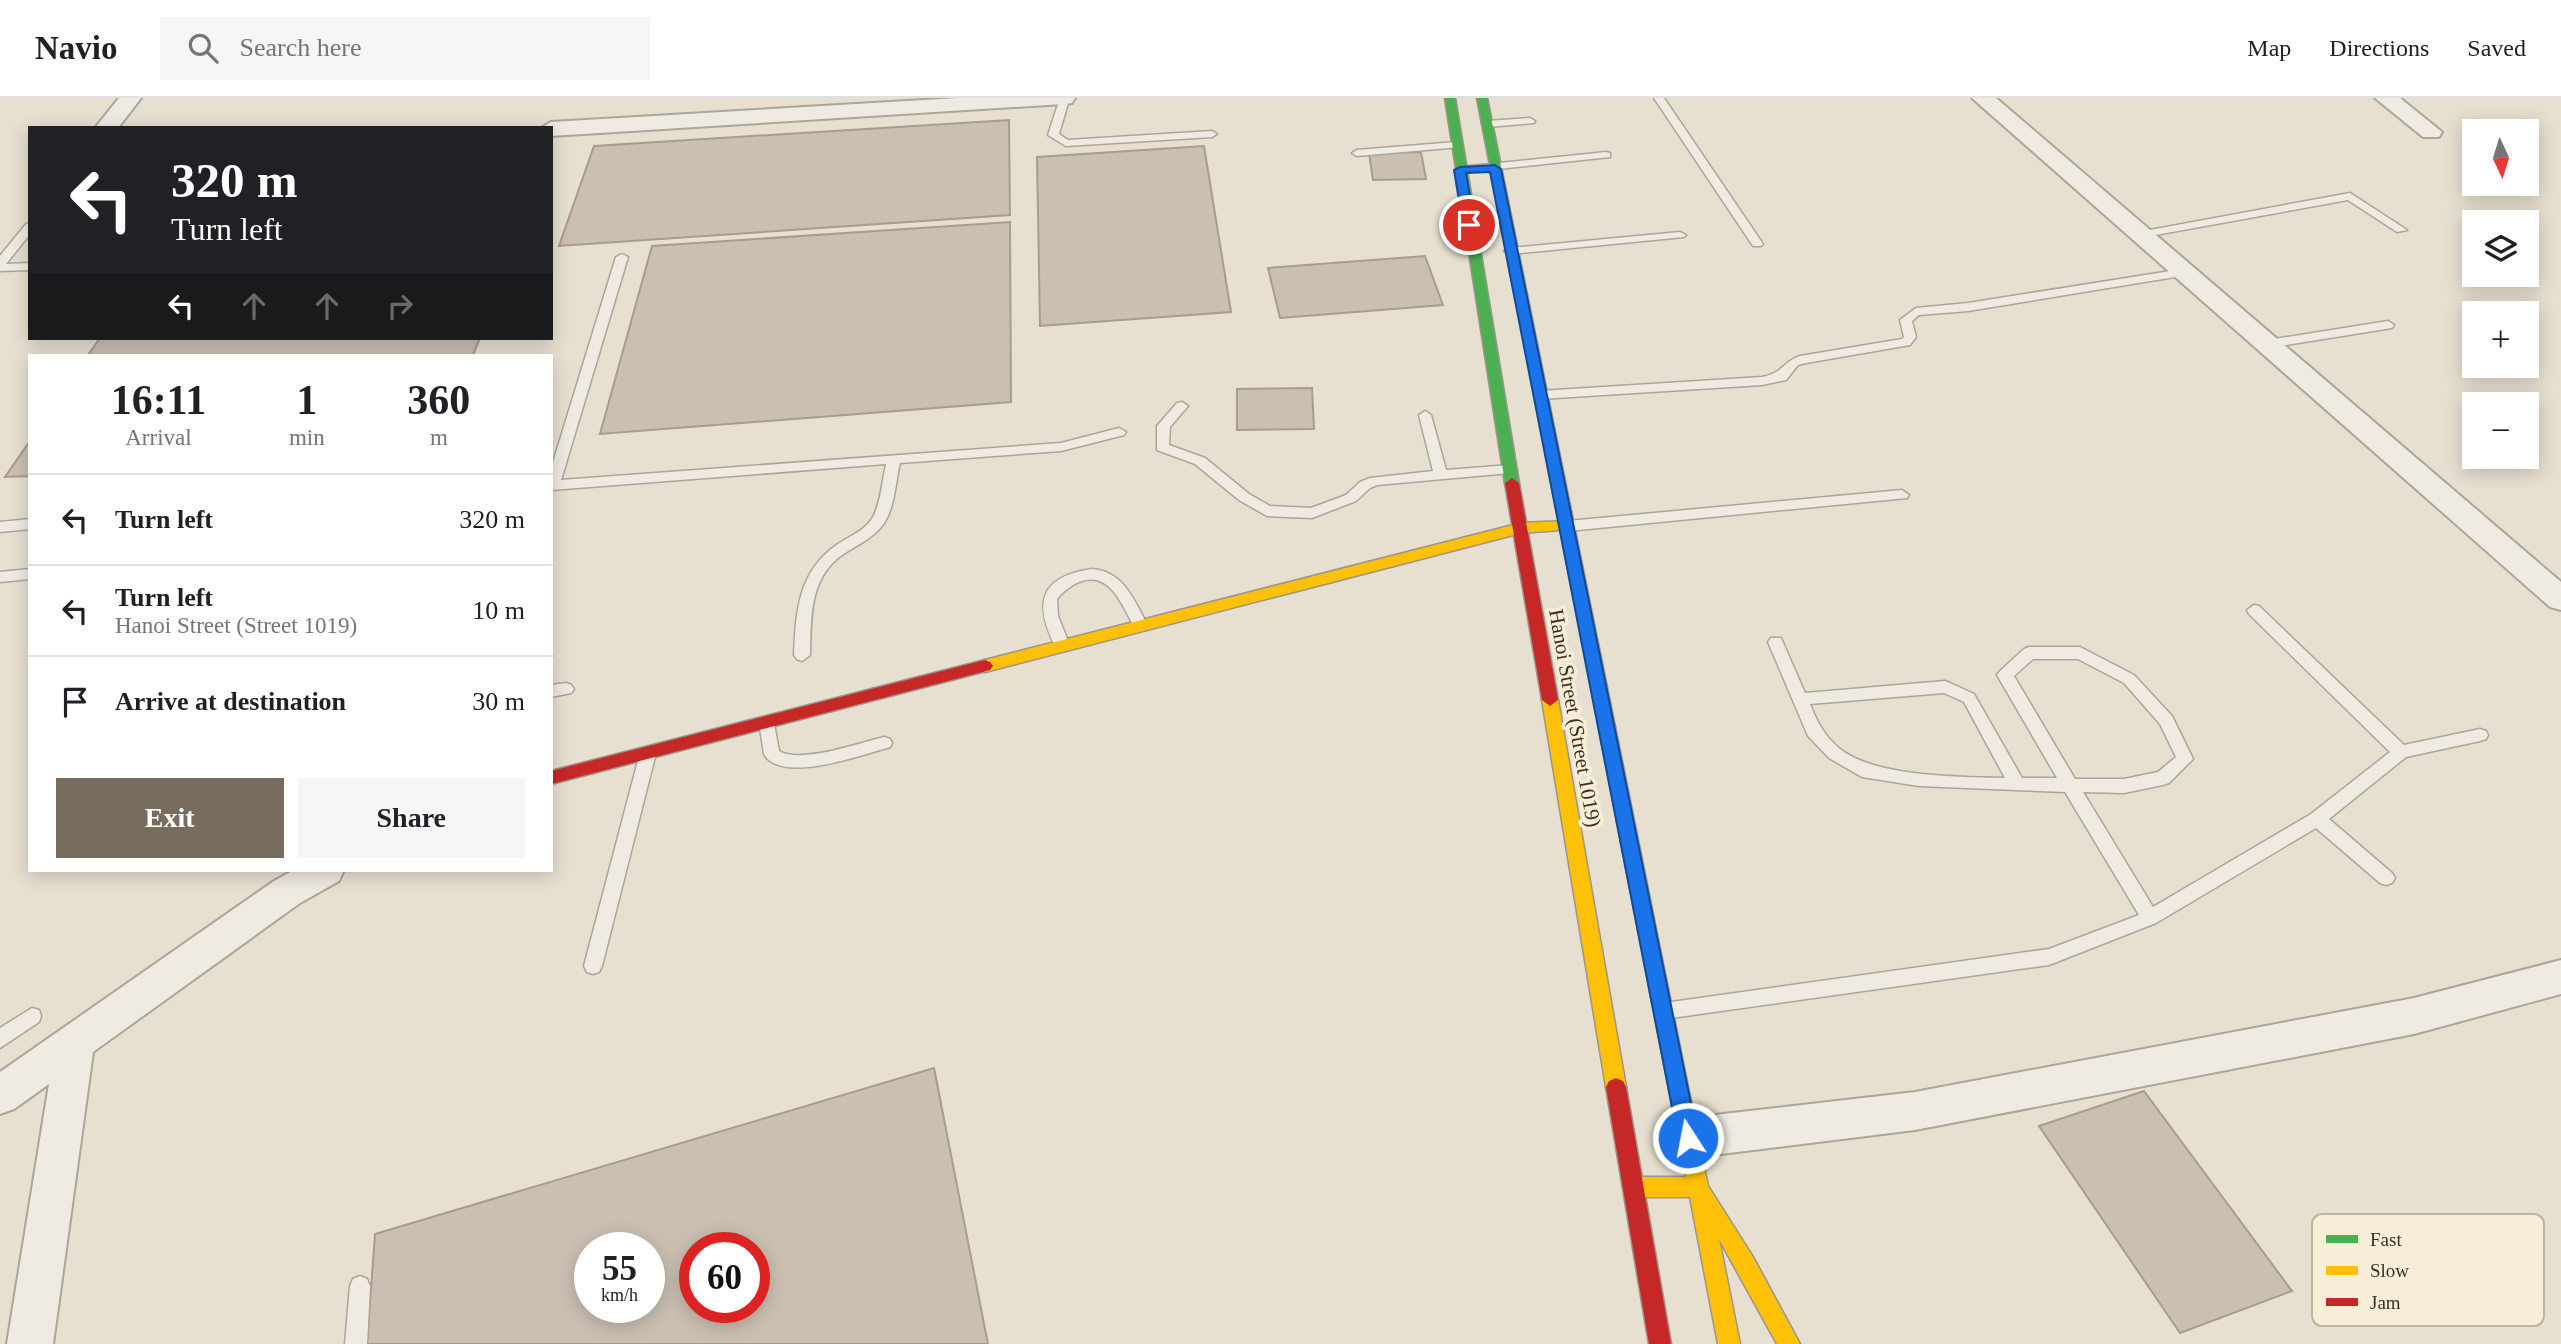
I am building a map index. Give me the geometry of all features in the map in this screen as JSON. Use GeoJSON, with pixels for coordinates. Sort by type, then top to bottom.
{"type":"FeatureCollection","features":[{"type":"Feature","properties":{"kind":"main road","name":"Hanoi Street (Street 1019)"},"geometry":{"type":"LineString","coordinates":[[1450,98],[1510,469],[1660,1344]]}},
{"type":"Feature","properties":{"kind":"main road","name":"Hanoi Street (Street 1019)"},"geometry":{"type":"LineString","coordinates":[[1482,98],[1510,251],[1567,526],[1728,1344]]}},
{"type":"Feature","properties":{"kind":"main road"},"geometry":{"type":"LineString","coordinates":[[553,777],[1521,527],[1567,526]]}},
{"type":"Feature","properties":{"kind":"main road"},"geometry":{"type":"LineString","coordinates":[[1634,1187],[1697,1187],[1746,1264],[1789,1344]]}},
{"type":"Feature","properties":{"kind":"street"},"geometry":{"type":"LineString","coordinates":[[108,126],[130,98]]}},
{"type":"Feature","properties":{"kind":"street"},"geometry":{"type":"LineString","coordinates":[[1983,98],[2561,599]]}},
{"type":"Feature","properties":{"kind":"street"},"geometry":{"type":"LineString","coordinates":[[2386,98],[2431,132]]}},
{"type":"Feature","properties":{"kind":"street"},"geometry":{"type":"LineString","coordinates":[[553,129],[1064,99]]}},
{"type":"Feature","properties":{"kind":"street"},"geometry":{"type":"LineString","coordinates":[[0,1095],[287,892],[322,872]]}},
{"type":"Feature","properties":{"kind":"street"},"geometry":{"type":"LineString","coordinates":[[1688,1138],[1915,1111],[2414,1016],[2561,977]]}},
{"type":"Feature","properties":{"kind":"street"},"geometry":{"type":"LineString","coordinates":[[30,1344],[75,1042]]}},
{"type":"Feature","properties":{"kind":"lane"},"geometry":{"type":"LineString","coordinates":[[1659,98],[1757,244]]}},
{"type":"Feature","properties":{"kind":"lane"},"geometry":{"type":"LineString","coordinates":[[1064,99],[1053,135],[1066,143],[1212,134]]}},
{"type":"Feature","properties":{"kind":"lane"},"geometry":{"type":"LineString","coordinates":[[1487,124],[1530,121]]}},
{"type":"Feature","properties":{"kind":"lane"},"geometry":{"type":"LineString","coordinates":[[1357,153],[1457,145]]}},
{"type":"Feature","properties":{"kind":"lane"},"geometry":{"type":"LineString","coordinates":[[1460,170],[1495,169],[1606,155]]}},
{"type":"Feature","properties":{"kind":"lane"},"geometry":{"type":"LineString","coordinates":[[2139,234],[2350,196],[2401,230]]}},
{"type":"Feature","properties":{"kind":"lane"},"geometry":{"type":"LineString","coordinates":[[0,266],[28,229]]}},
{"type":"Feature","properties":{"kind":"lane"},"geometry":{"type":"LineString","coordinates":[[1510,251],[1681,235]]}},
{"type":"Feature","properties":{"kind":"lane"},"geometry":{"type":"LineString","coordinates":[[553,482],[622,257]]}},
{"type":"Feature","properties":{"kind":"lane"},"geometry":{"type":"LineString","coordinates":[[0,266],[28,266]]}},
{"type":"Feature","properties":{"kind":"lane"},"geometry":{"type":"LineString","coordinates":[[1540,395],[1772,379],[1782,377],[1794,362],[1804,359],[1906,342],[1910,337],[1906,320],[1916,312],[1968,307],[2183,273]]}},
{"type":"Feature","properties":{"kind":"lane"},"geometry":{"type":"LineString","coordinates":[[2268,344],[2388,325]]}},
{"type":"Feature","properties":{"kind":"lane"},"geometry":{"type":"LineString","coordinates":[[1182,406],[1164,426],[1162,447],[1200,461],[1244,497],[1267,511],[1312,513],[1351,498],[1365,485],[1375,481],[1510,469]]}},
{"type":"Feature","properties":{"kind":"lane"},"geometry":{"type":"LineString","coordinates":[[1425,415],[1441,475]]}},
{"type":"Feature","properties":{"kind":"lane"},"geometry":{"type":"LineString","coordinates":[[553,485],[1061,447],[1119,432]]}},
{"type":"Feature","properties":{"kind":"lane"},"geometry":{"type":"LineString","coordinates":[[802,655],[804,612],[815,571],[827,556],[869,531],[880,518],[894,459]]}},
{"type":"Feature","properties":{"kind":"lane"},"geometry":{"type":"LineString","coordinates":[[1567,526],[1902,495]]}},
{"type":"Feature","properties":{"kind":"lane"},"geometry":{"type":"LineString","coordinates":[[0,527],[28,524]]}},
{"type":"Feature","properties":{"kind":"lane"},"geometry":{"type":"LineString","coordinates":[[1062,646],[1050,612],[1050,600],[1058,590],[1076,578],[1095,573],[1107,578],[1121,590],[1141,626]]}},
{"type":"Feature","properties":{"kind":"lane"},"geometry":{"type":"LineString","coordinates":[[0,577],[28,575]]}},
{"type":"Feature","properties":{"kind":"lane"},"geometry":{"type":"LineString","coordinates":[[2254,610],[2401,752]]}},
{"type":"Feature","properties":{"kind":"lane"},"geometry":{"type":"LineString","coordinates":[[1776,642],[1814,732],[1835,754],[1868,772],[1919,779],[2017,784],[2070,785],[2124,786],[2163,778],[2185,760],[2166,720],[2129,679],[2080,653],[2029,653],[2005,675],[2070,785],[2150,918]]}},
{"type":"Feature","properties":{"kind":"lane"},"geometry":{"type":"LineString","coordinates":[[1800,699],[1945,687],[1957,690],[1969,698],[2017,784]]}},
{"type":"Feature","properties":{"kind":"lane"},"geometry":{"type":"LineString","coordinates":[[767,722],[772,754],[785,762],[814,760],[884,743]]}},
{"type":"Feature","properties":{"kind":"lane"},"geometry":{"type":"LineString","coordinates":[[1663,1012],[2049,957],[2150,918],[2317,818],[2401,752],[2480,735]]}},
{"type":"Feature","properties":{"kind":"lane"},"geometry":{"type":"LineString","coordinates":[[593,966],[648,753]]}},
{"type":"Feature","properties":{"kind":"lane"},"geometry":{"type":"LineString","coordinates":[[2317,818],[2386,878]]}},
{"type":"Feature","properties":{"kind":"lane"},"geometry":{"type":"LineString","coordinates":[[0,1039],[33,1016]]}},
{"type":"Feature","properties":{"kind":"lane"},"geometry":{"type":"LineString","coordinates":[[356,1344],[360,1286]]}},
{"type":"Feature","properties":{"kind":"building"},"geometry":{"type":"Polygon","coordinates":[[[1009,120],[1010,215],[559,246],[594,146],[1009,120]]]}},
{"type":"Feature","properties":{"kind":"building"},"geometry":{"type":"Polygon","coordinates":[[[1204,146],[1231,312],[1040,326],[1037,157],[1204,146]]]}},
{"type":"Feature","properties":{"kind":"building"},"geometry":{"type":"Polygon","coordinates":[[[1421,152],[1426,179],[1373,180],[1369,153],[1421,152]]]}},
{"type":"Feature","properties":{"kind":"building"},"geometry":{"type":"Polygon","coordinates":[[[1010,222],[1011,402],[600,434],[652,246],[1010,222]]]}},
{"type":"Feature","properties":{"kind":"building"},"geometry":{"type":"Polygon","coordinates":[[[1425,256],[1443,305],[1280,318],[1268,268],[1425,256]]]}},
{"type":"Feature","properties":{"kind":"building"},"geometry":{"type":"Polygon","coordinates":[[[99,340],[479,340],[473,354],[89,354],[99,340]]]}},
{"type":"Feature","properties":{"kind":"building"},"geometry":{"type":"Polygon","coordinates":[[[1312,388],[1314,429],[1237,430],[1237,389],[1312,388]]]}},
{"type":"Feature","properties":{"kind":"building"},"geometry":{"type":"Polygon","coordinates":[[[28,444],[28,476],[5,477],[28,444]]]}},
{"type":"Feature","properties":{"kind":"building"},"geometry":{"type":"Polygon","coordinates":[[[934,1068],[988,1344],[367,1344],[375,1234],[934,1068]]]}},
{"type":"Feature","properties":{"kind":"building"},"geometry":{"type":"Polygon","coordinates":[[[2144,1091],[2292,1291],[2180,1333],[2039,1126],[2144,1091]]]}},
{"type":"Feature","properties":{"kind":"traffic: fast"},"geometry":{"type":"LineString","coordinates":[[1450,98],[1512,483]]}},
{"type":"Feature","properties":{"kind":"traffic: fast"},"geometry":{"type":"LineString","coordinates":[[1482,98],[1564,511]]}},
{"type":"Feature","properties":{"kind":"traffic: slow"},"geometry":{"type":"LineString","coordinates":[[985,666],[1521,528],[1568,526]]}},
{"type":"Feature","properties":{"kind":"traffic: slow"},"geometry":{"type":"LineString","coordinates":[[1550,700],[1616,1087]]}},
{"type":"Feature","properties":{"kind":"traffic: slow"},"geometry":{"type":"LineString","coordinates":[[1607,727],[1729,1344]]}},
{"type":"Feature","properties":{"kind":"traffic: slow"},"geometry":{"type":"LineString","coordinates":[[1634,1187],[1697,1187],[1746,1264],[1789,1344]]}},
{"type":"Feature","properties":{"kind":"traffic: jam"},"geometry":{"type":"LineString","coordinates":[[1512,483],[1550,700]]}},
{"type":"Feature","properties":{"kind":"traffic: jam"},"geometry":{"type":"LineString","coordinates":[[1564,511],[1607,727]]}},
{"type":"Feature","properties":{"kind":"traffic: jam"},"geometry":{"type":"LineString","coordinates":[[553,777],[985,666]]}},
{"type":"Feature","properties":{"kind":"traffic: jam"},"geometry":{"type":"LineString","coordinates":[[1616,1087],[1660,1344]]}},
{"type":"Feature","properties":{"kind":"route"},"geometry":{"type":"LineString","coordinates":[[1469,225],[1460,170],[1495,169],[1688,1138]]}}]}
